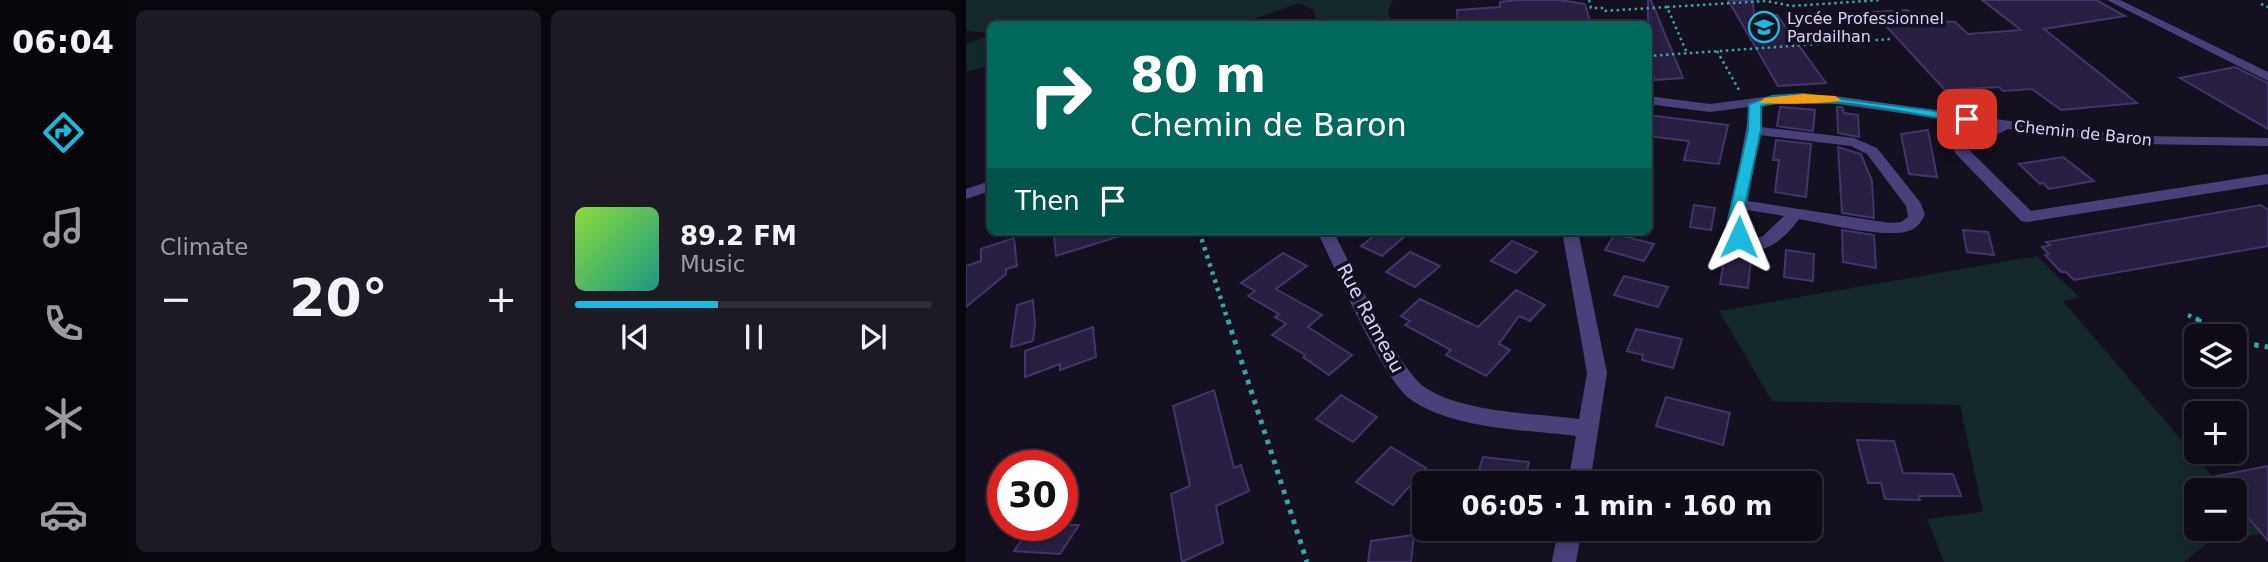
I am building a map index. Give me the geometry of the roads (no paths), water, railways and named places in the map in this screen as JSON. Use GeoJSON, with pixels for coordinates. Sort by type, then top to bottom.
{"type":"FeatureCollection","features":[{"type":"Feature","properties":{"kind":"street"},"geometry":{"type":"LineString","coordinates":[[2112,0],[2268,77]]}},
{"type":"Feature","properties":{"kind":"street"},"geometry":{"type":"LineString","coordinates":[[1652,101],[1710,108],[1749,101],[1803,98],[1836,100],[1950,123],[1961,151],[2026,217],[2268,180]]}},
{"type":"Feature","properties":{"kind":"street"},"geometry":{"type":"LineString","coordinates":[[1749,101],[1755,130],[1735,233],[1746,242],[1772,240],[1796,211]]}},
{"type":"Feature","properties":{"kind":"street","name":"Chemin de Baron"},"geometry":{"type":"LineString","coordinates":[[1950,123],[1964,136],[1985,138],[2006,124],[2140,140],[2268,142]]}},
{"type":"Feature","properties":{"kind":"street"},"geometry":{"type":"LineString","coordinates":[[1739,204],[1898,228],[1908,226],[1917,214],[1914,205],[1868,148],[1854,142],[1755,130]]}},
{"type":"Feature","properties":{"kind":"street"},"geometry":{"type":"LineString","coordinates":[[966,194],[987,187]]}},
{"type":"Feature","properties":{"kind":"street","name":"Rue Rameau"},"geometry":{"type":"LineString","coordinates":[[1327,235],[1403,380],[1422,396],[1459,410],[1589,429]]}},
{"type":"Feature","properties":{"kind":"street"},"geometry":{"type":"LineString","coordinates":[[1571,235],[1597,373],[1581,471]]}},
{"type":"Feature","properties":{"kind":"street"},"geometry":{"type":"LineString","coordinates":[[1564,562],[1568,541]]}},
{"type":"Feature","properties":{"kind":"place","name":"Lycée Professionnel Pardailhan"},"geometry":{"type":"Point","coordinates":[1764,27]}}]}
